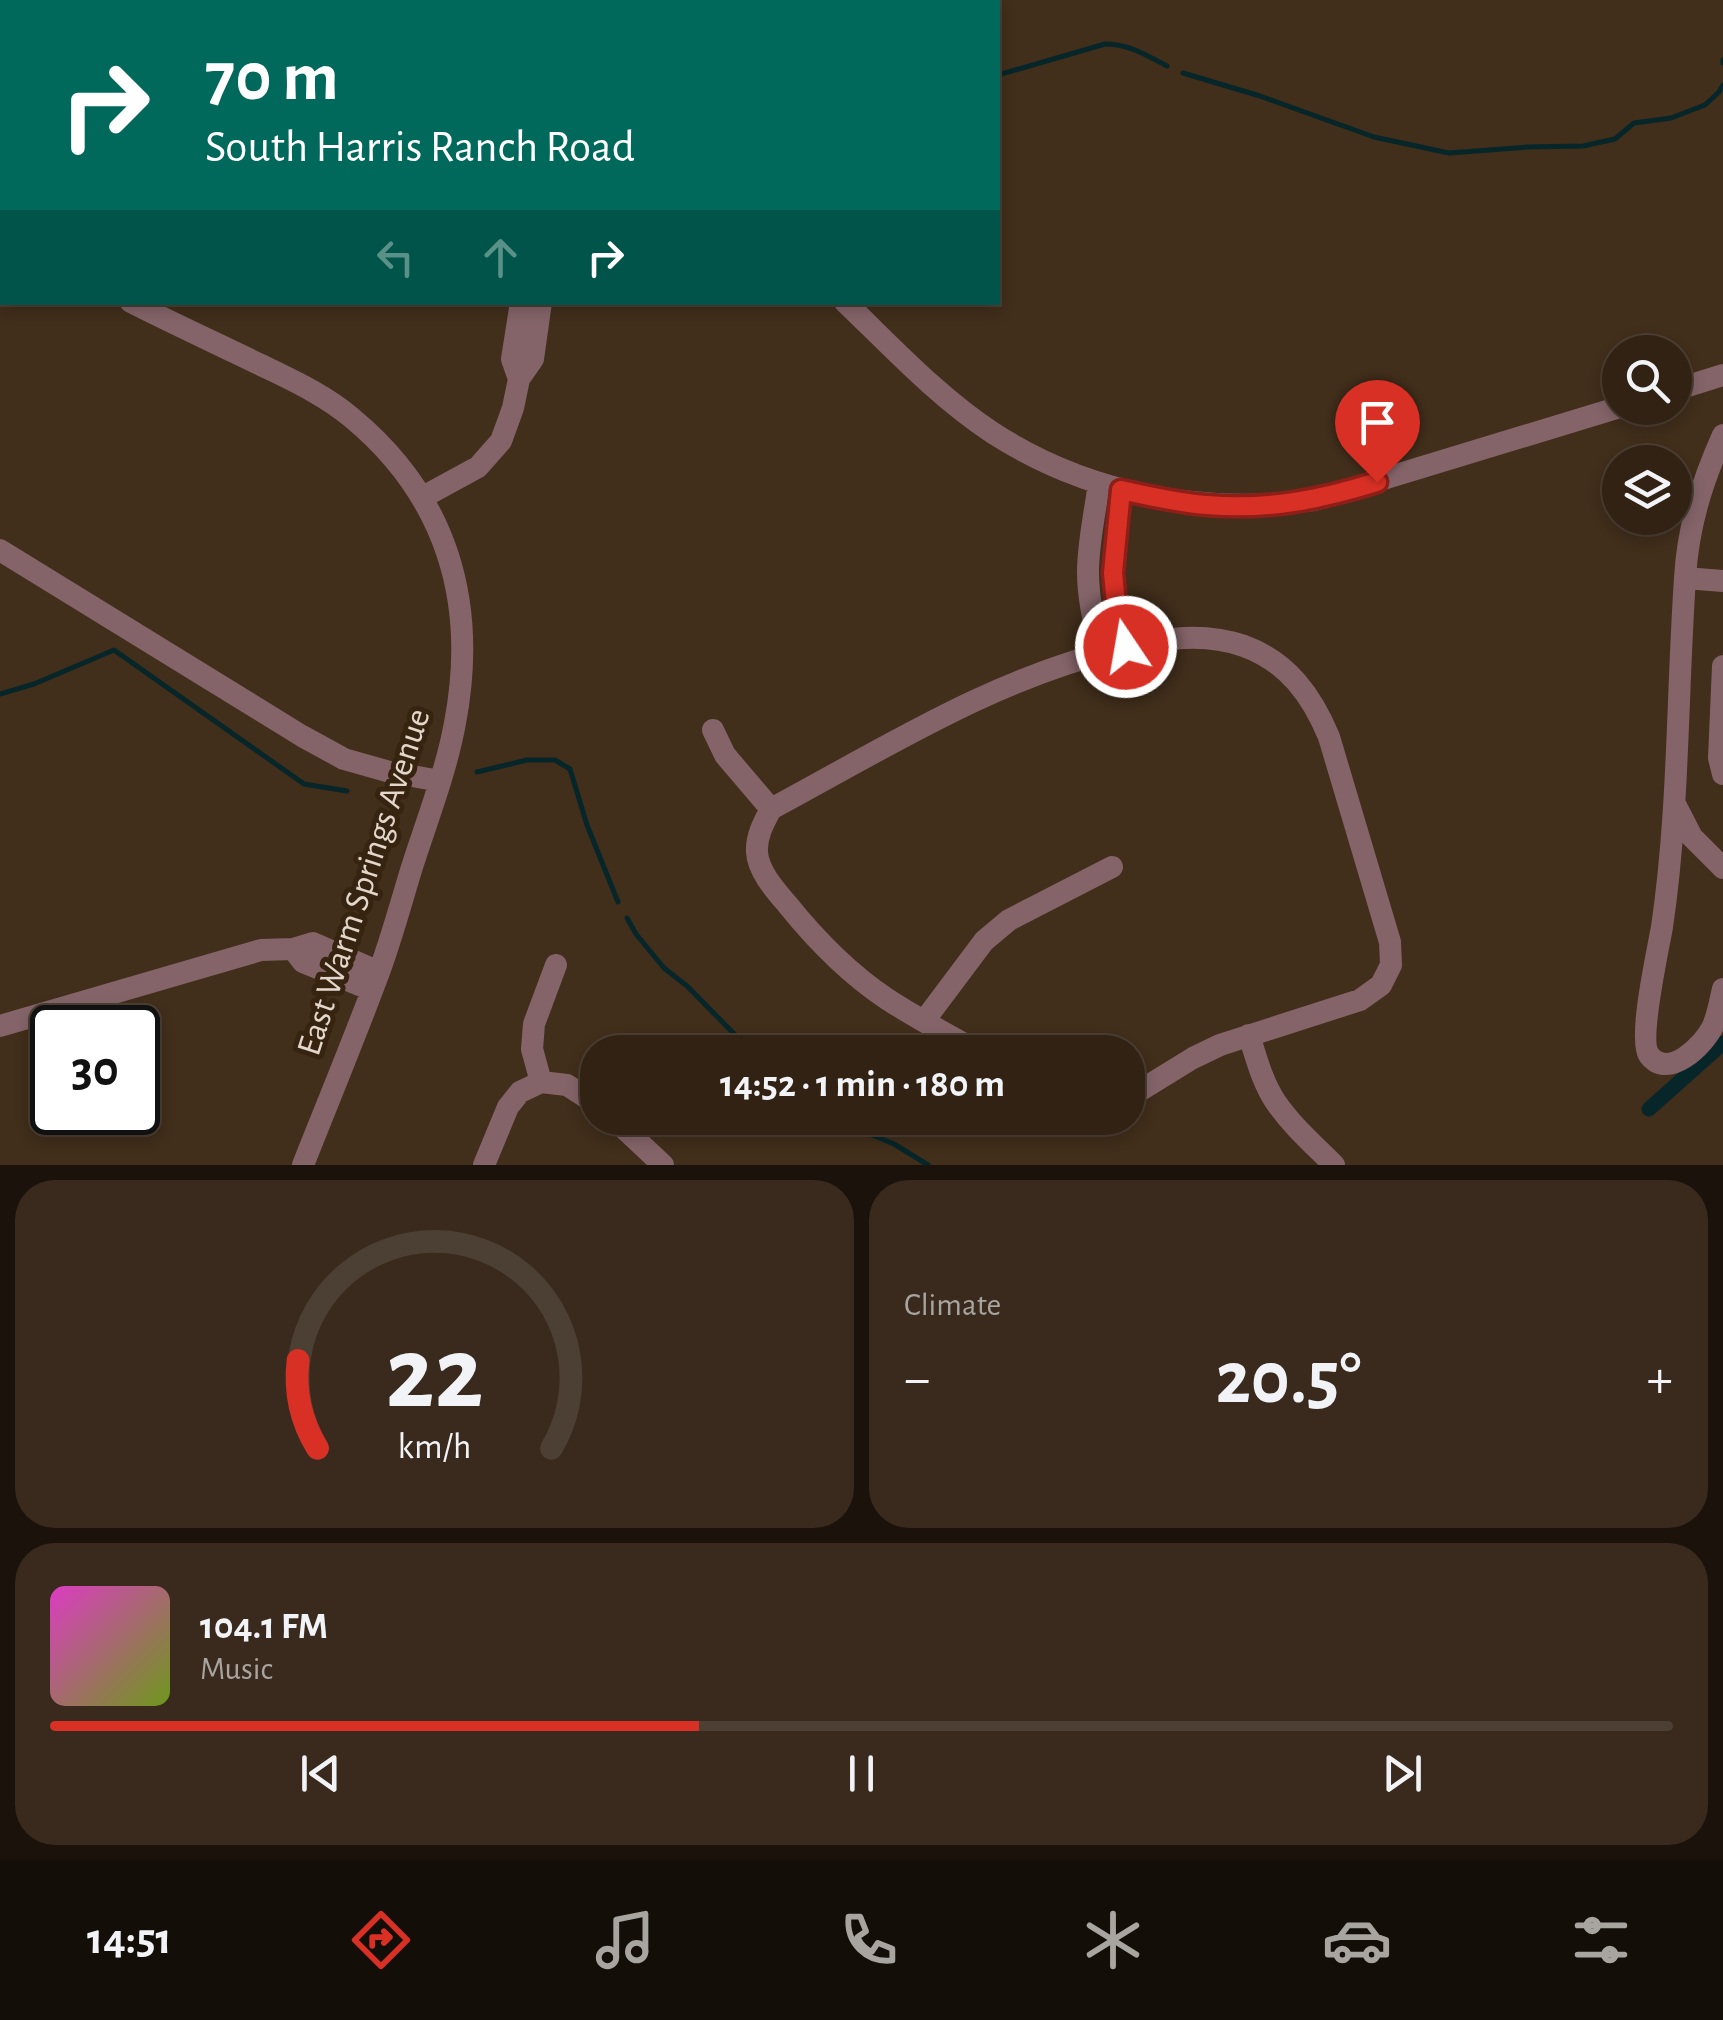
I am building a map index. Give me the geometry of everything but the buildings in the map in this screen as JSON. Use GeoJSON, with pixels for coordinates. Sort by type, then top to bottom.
{"type":"FeatureCollection","features":[{"type":"Feature","properties":{"kind":"street","name":"East Warm Springs Avenue"},"geometry":{"type":"LineString","coordinates":[[138,305],[309,388],[351,417],[385,450],[423,497],[446,548],[459,593],[462,679],[455,726],[375,981],[303,1165]]}},
{"type":"Feature","properties":{"kind":"street"},"geometry":{"type":"LineString","coordinates":[[519,379],[512,359],[521,305]]}},
{"type":"Feature","properties":{"kind":"street"},"geometry":{"type":"LineString","coordinates":[[423,497],[478,466],[500,441],[514,408],[519,379],[533,359],[541,305]]}},
{"type":"Feature","properties":{"kind":"street"},"geometry":{"type":"LineString","coordinates":[[848,305],[951,402],[994,434],[1030,454],[1110,487],[1202,505],[1278,505],[1314,500],[1602,412]]}},
{"type":"Feature","properties":{"kind":"street"},"geometry":{"type":"LineString","coordinates":[[1692,384],[1723,374]]}},
{"type":"Feature","properties":{"kind":"street"},"geometry":{"type":"LineString","coordinates":[[1723,435],[1702,483],[1687,543],[1674,801],[1667,891],[1645,1042],[1648,1053],[1659,1064],[1679,1061],[1707,1036],[1723,989]]}},
{"type":"Feature","properties":{"kind":"street"},"geometry":{"type":"LineString","coordinates":[[1110,487],[1113,573],[1126,647]]}},
{"type":"Feature","properties":{"kind":"street"},"geometry":{"type":"LineString","coordinates":[[1101,653],[1092,615],[1088,552],[1110,487]]}},
{"type":"Feature","properties":{"kind":"street"},"geometry":{"type":"LineString","coordinates":[[0,550],[344,759],[440,781]]}},
{"type":"Feature","properties":{"kind":"street"},"geometry":{"type":"LineString","coordinates":[[1684,578],[1723,581]]}},
{"type":"Feature","properties":{"kind":"street"},"geometry":{"type":"LineString","coordinates":[[948,1035],[886,998],[843,965],[781,898],[762,870],[757,852],[760,830],[771,809],[943,715],[1044,671],[1126,647],[1189,637],[1242,646],[1276,664],[1305,691],[1316,708],[1329,738],[1390,942],[1391,965],[1382,985],[1360,1000],[1249,1035],[1193,1058],[1145,1088]]}},
{"type":"Feature","properties":{"kind":"street"},"geometry":{"type":"LineString","coordinates":[[1723,666],[1719,758],[1723,774]]}},
{"type":"Feature","properties":{"kind":"street"},"geometry":{"type":"LineString","coordinates":[[713,730],[725,754],[771,809]]}},
{"type":"Feature","properties":{"kind":"street"},"geometry":{"type":"LineString","coordinates":[[1674,801],[1692,838],[1723,868]]}},
{"type":"Feature","properties":{"kind":"street"},"geometry":{"type":"LineString","coordinates":[[924,1022],[984,942],[1009,920],[1112,867]]}},
{"type":"Feature","properties":{"kind":"street"},"geometry":{"type":"LineString","coordinates":[[0,1026],[261,950],[312,944],[375,981]]}},
{"type":"Feature","properties":{"kind":"street"},"geometry":{"type":"LineString","coordinates":[[541,1082],[532,1049],[534,1024],[556,964]]}},
{"type":"Feature","properties":{"kind":"street"},"geometry":{"type":"LineString","coordinates":[[1249,1035],[1261,1074],[1274,1099],[1288,1119],[1334,1165]]}},
{"type":"Feature","properties":{"kind":"street"},"geometry":{"type":"LineString","coordinates":[[484,1165],[508,1108],[520,1092],[541,1082],[567,1085],[580,1093]]}},
{"type":"Feature","properties":{"kind":"street"},"geometry":{"type":"LineString","coordinates":[[631,1135],[663,1165]]}},
{"type":"Feature","properties":{"kind":"waterway"},"geometry":{"type":"LineString","coordinates":[[1000,74],[1105,44],[1130,48],[1167,66]]}},
{"type":"Feature","properties":{"kind":"waterway"},"geometry":{"type":"LineString","coordinates":[[1183,73],[1374,137],[1449,153],[1583,146],[1615,139],[1634,123],[1671,118],[1705,105],[1723,85]]}},
{"type":"Feature","properties":{"kind":"waterway"},"geometry":{"type":"LineString","coordinates":[[0,694],[114,650],[304,784],[347,791]]}},
{"type":"Feature","properties":{"kind":"waterway"},"geometry":{"type":"LineString","coordinates":[[477,772],[527,760],[555,760],[570,769],[587,825],[618,902]]}},
{"type":"Feature","properties":{"kind":"waterway"},"geometry":{"type":"LineString","coordinates":[[627,918],[664,968],[735,1035]]}},
{"type":"Feature","properties":{"kind":"waterway"},"geometry":{"type":"LineString","coordinates":[[1649,1109],[1723,1043]]}},
{"type":"Feature","properties":{"kind":"waterway"},"geometry":{"type":"LineString","coordinates":[[872,1135],[928,1165]]}},
{"type":"Feature","properties":{"kind":"route"},"geometry":{"type":"LineString","coordinates":[[1126,647],[1113,573],[1121,490],[1235,507],[1314,500],[1377,482]]}}]}
